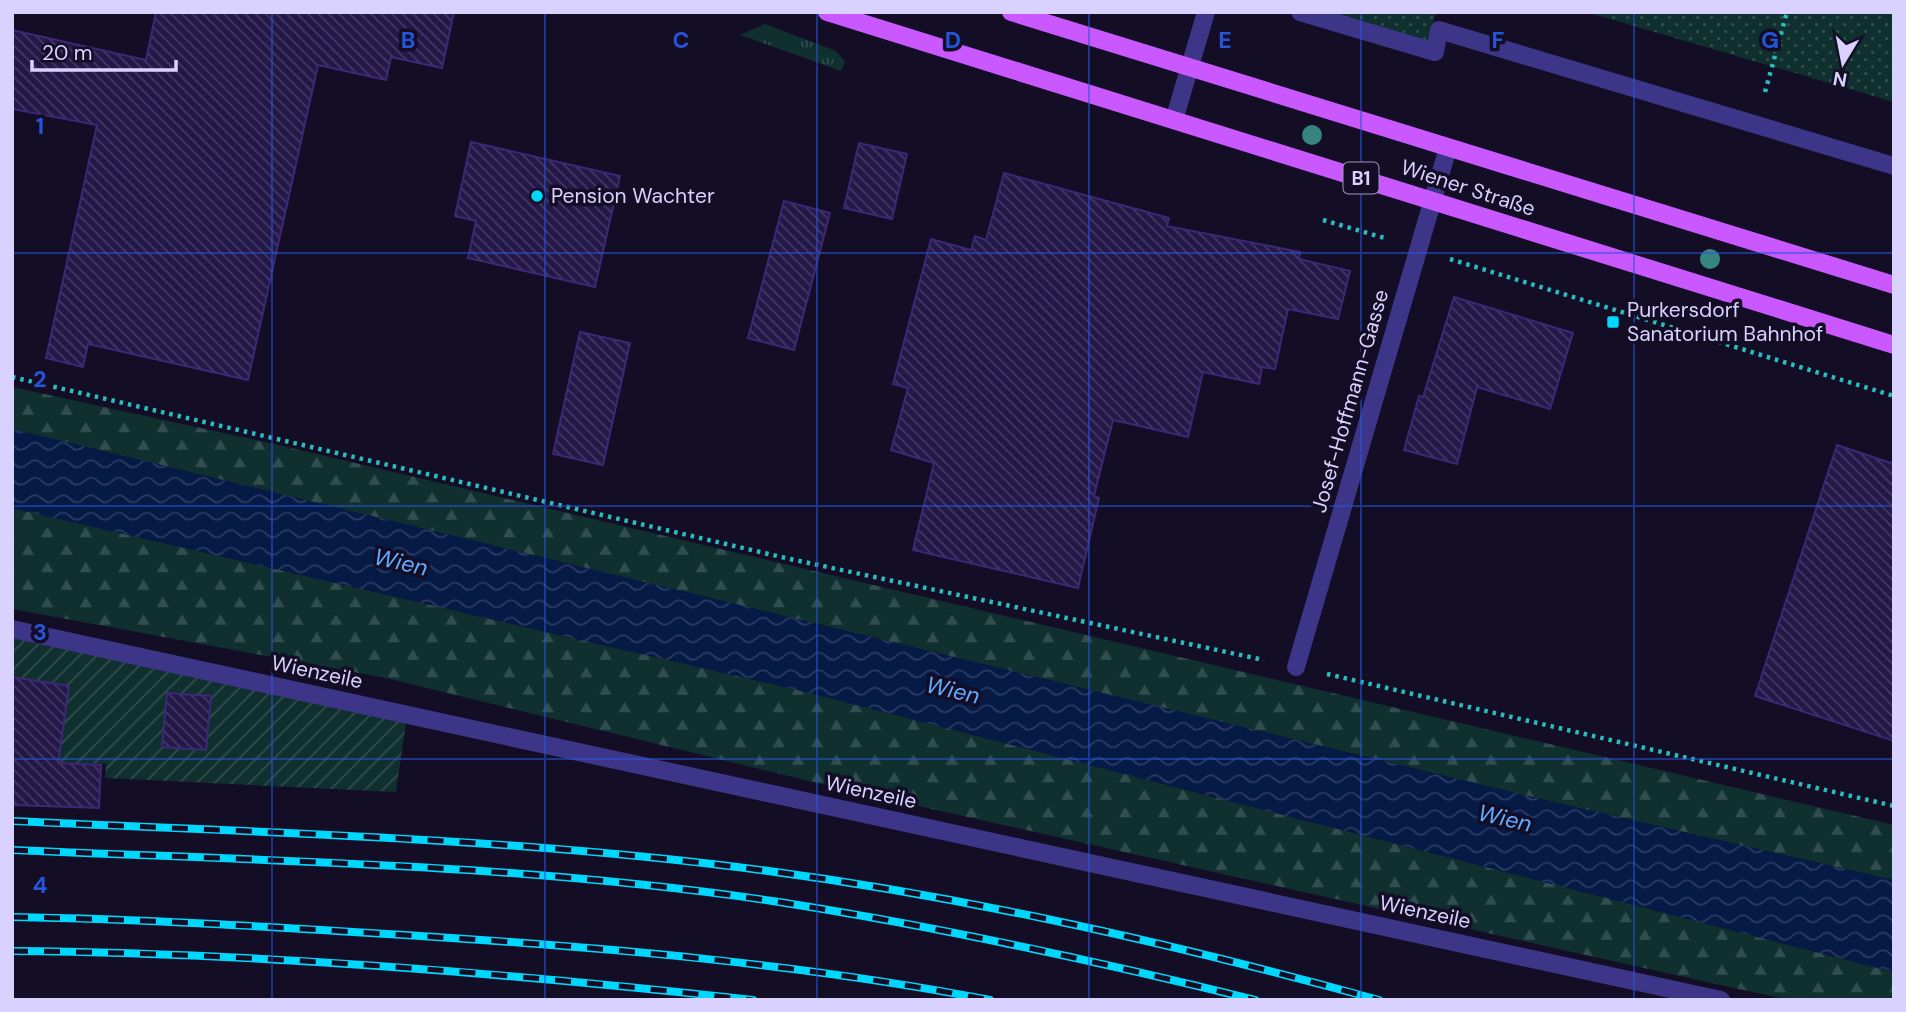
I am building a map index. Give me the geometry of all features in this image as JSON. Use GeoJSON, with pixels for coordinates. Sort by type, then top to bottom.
{"type":"FeatureCollection","features":[{"type":"Feature","properties":{"kind":"main road","name":"Wiener Straße"},"geometry":{"type":"LineString","coordinates":[[827,12],[1894,345]]}},
{"type":"Feature","properties":{"kind":"main road","name":"Wiener Straße"},"geometry":{"type":"LineString","coordinates":[[1011,12],[1894,285]]}},
{"type":"Feature","properties":{"kind":"street"},"geometry":{"type":"LineString","coordinates":[[1174,120],[1206,12]]}},
{"type":"Feature","properties":{"kind":"street"},"geometry":{"type":"LineString","coordinates":[[1300,12],[1435,52],[1439,30],[1894,166]]}},
{"type":"Feature","properties":{"kind":"street","name":"Josef-Hoffmann-Gasse"},"geometry":{"type":"LineString","coordinates":[[1296,667],[1448,148]]}},
{"type":"Feature","properties":{"kind":"street","name":"Wienzeile"},"geometry":{"type":"LineString","coordinates":[[12,629],[1721,1000]]}},
{"type":"Feature","properties":{"kind":"path"},"geometry":{"type":"LineString","coordinates":[[1756,125],[1787,12]]}},
{"type":"Feature","properties":{"kind":"path"},"geometry":{"type":"LineString","coordinates":[[1323,220],[1894,396]]}},
{"type":"Feature","properties":{"kind":"path"},"geometry":{"type":"LineString","coordinates":[[12,377],[790,559],[1296,667],[1894,806]]}},
{"type":"Feature","properties":{"kind":"green space"},"geometry":{"type":"Polygon","coordinates":[[[1329,12],[1436,12],[1428,41],[1329,12]]]}},
{"type":"Feature","properties":{"kind":"green space"},"geometry":{"type":"Polygon","coordinates":[[[1586,12],[1894,12],[1894,102],[1586,12]]]}},
{"type":"Feature","properties":{"kind":"green space"},"geometry":{"type":"Polygon","coordinates":[[[765,24],[836,51],[845,62],[841,71],[740,35],[765,24]]]}},
{"type":"Feature","properties":{"kind":"green space"},"geometry":{"type":"Polygon","coordinates":[[[12,387],[283,446],[1894,825],[1894,880],[1549,801],[12,429],[12,387]]]}},
{"type":"Feature","properties":{"kind":"green space"},"geometry":{"type":"Polygon","coordinates":[[[12,508],[810,693],[1894,972],[1894,1000],[1790,1000],[838,788],[386,678],[12,609],[12,508]]]}},
{"type":"Feature","properties":{"kind":"green space"},"geometry":{"type":"Polygon","coordinates":[[[12,636],[406,723],[396,792],[105,778],[106,764],[12,761],[12,636]]]}},
{"type":"Feature","properties":{"kind":"water","name":"Wien"},"geometry":{"type":"Polygon","coordinates":[[[12,429],[1549,801],[1894,880],[1894,972],[810,693],[12,508],[12,429]]]}},
{"type":"Feature","properties":{"kind":"building"},"geometry":{"type":"Polygon","coordinates":[[[156,12],[454,12],[442,68],[391,57],[386,80],[318,65],[248,380],[88,344],[83,367],[46,358],[97,125],[12,109],[12,30],[146,60],[156,12]]]}},
{"type":"Feature","properties":{"kind":"building","name":"Pension Wachter"},"geometry":{"type":"Polygon","coordinates":[[[471,142],[620,176],[595,287],[468,258],[476,221],[455,216],[471,142]]]}},
{"type":"Feature","properties":{"kind":"building"},"geometry":{"type":"Polygon","coordinates":[[[859,143],[907,154],[892,219],[844,208],[859,143]]]}},
{"type":"Feature","properties":{"kind":"building"},"geometry":{"type":"Polygon","coordinates":[[[1004,173],[1169,218],[1167,226],[1300,252],[1299,259],[1350,271],[1338,319],[1288,309],[1275,369],[1262,367],[1259,384],[1203,372],[1188,437],[1113,420],[1094,496],[1099,498],[1078,588],[913,550],[934,463],[891,450],[908,388],[893,384],[931,239],[971,250],[975,236],[986,240],[1004,173]]]}},
{"type":"Feature","properties":{"kind":"building"},"geometry":{"type":"Polygon","coordinates":[[[784,201],[830,213],[794,350],[748,338],[784,201]]]}},
{"type":"Feature","properties":{"kind":"building"},"geometry":{"type":"Polygon","coordinates":[[[1454,297],[1573,333],[1550,409],[1477,387],[1457,464],[1404,450],[1419,396],[1423,397],[1454,297]]]}},
{"type":"Feature","properties":{"kind":"building"},"geometry":{"type":"Polygon","coordinates":[[[580,332],[630,343],[603,465],[553,454],[580,332]]]}},
{"type":"Feature","properties":{"kind":"building"},"geometry":{"type":"Polygon","coordinates":[[[1837,445],[1894,464],[1894,741],[1755,696],[1837,445]]]}},
{"type":"Feature","properties":{"kind":"building"},"geometry":{"type":"Polygon","coordinates":[[[12,677],[69,686],[58,763],[101,765],[99,808],[12,805],[12,677]]]}},
{"type":"Feature","properties":{"kind":"building"},"geometry":{"type":"Polygon","coordinates":[[[167,693],[211,696],[206,750],[162,747],[167,693]]]}},
{"type":"Feature","properties":{"kind":"railway"},"geometry":{"type":"LineString","coordinates":[[12,821],[538,847],[797,875],[1048,919],[1214,957],[1379,1000]]}},
{"type":"Feature","properties":{"kind":"railway"},"geometry":{"type":"LineString","coordinates":[[12,850],[397,866],[588,879],[684,889],[779,902],[959,934],[1077,958],[1255,1000]]}},
{"type":"Feature","properties":{"kind":"railway"},"geometry":{"type":"LineString","coordinates":[[12,917],[258,926],[625,951],[772,966],[990,1000]]}},
{"type":"Feature","properties":{"kind":"railway"},"geometry":{"type":"LineString","coordinates":[[12,951],[198,956],[383,966],[753,1000]]}},
{"type":"Feature","properties":{"kind":"place","name":"Pension Wachter"},"geometry":{"type":"Point","coordinates":[537,196]}},
{"type":"Feature","properties":{"kind":"place","name":"Purkersdorf Sanatorium Bahnhof"},"geometry":{"type":"Point","coordinates":[1613,322]}}]}
